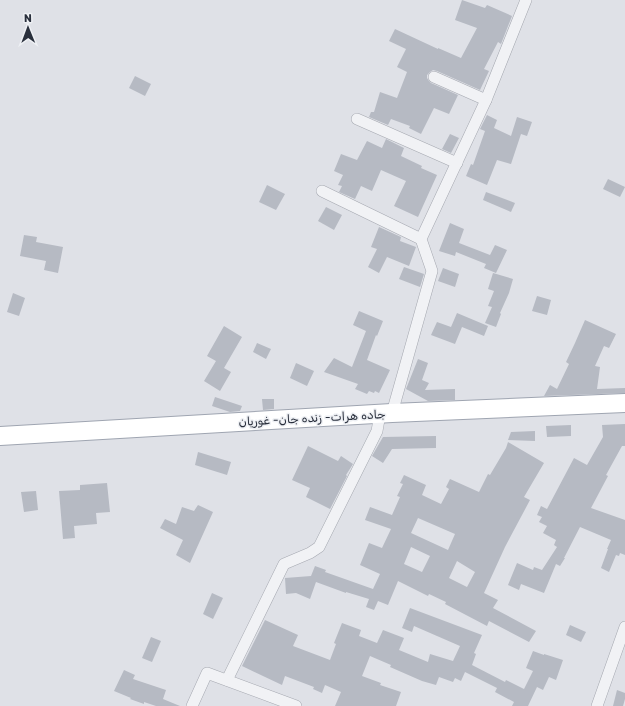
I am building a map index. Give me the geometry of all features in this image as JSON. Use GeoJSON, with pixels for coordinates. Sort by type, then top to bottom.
{"type":"FeatureCollection","features":[{"type":"Feature","properties":{"kind":"main road","name":"جاده هرات- زنده جان- غوریان"},"geometry":{"type":"LineString","coordinates":[[0,436],[386,414],[625,403]]}},
{"type":"Feature","properties":{"kind":"street"},"geometry":{"type":"LineString","coordinates":[[420,239],[486,100],[526,0]]}},
{"type":"Feature","properties":{"kind":"street"},"geometry":{"type":"LineString","coordinates":[[434,77],[486,100]]}},
{"type":"Feature","properties":{"kind":"street"},"geometry":{"type":"LineString","coordinates":[[357,119],[457,163]]}},
{"type":"Feature","properties":{"kind":"street"},"geometry":{"type":"LineString","coordinates":[[227,680],[284,564],[310,554],[320,547],[386,414],[432,271],[420,239],[322,191]]}},
{"type":"Feature","properties":{"kind":"street"},"geometry":{"type":"LineString","coordinates":[[597,706],[625,627]]}},
{"type":"Feature","properties":{"kind":"street"},"geometry":{"type":"LineString","coordinates":[[192,706],[207,673],[296,706]]}},
{"type":"Feature","properties":{"kind":"building"},"geometry":{"type":"Polygon","coordinates":[[[462,0],[485,8],[487,5],[512,16],[501,44],[498,42],[484,69],[489,71],[480,90],[433,70],[427,75],[427,78],[431,83],[458,95],[449,114],[434,108],[421,134],[409,128],[410,126],[391,119],[388,125],[369,117],[371,112],[374,112],[380,92],[397,98],[407,72],[397,67],[406,49],[389,41],[395,29],[461,58],[477,28],[455,20],[462,0]]]}},
{"type":"Feature","properties":{"kind":"building"},"geometry":{"type":"Polygon","coordinates":[[[135,76],[151,84],[145,96],[129,88],[135,76]]]}},
{"type":"Feature","properties":{"kind":"building"},"geometry":{"type":"Polygon","coordinates":[[[487,115],[497,120],[494,128],[511,136],[517,117],[532,122],[527,136],[521,134],[511,164],[497,160],[487,185],[466,176],[471,164],[473,165],[485,131],[480,129],[487,115]]]}},
{"type":"Feature","properties":{"kind":"building"},"geometry":{"type":"Polygon","coordinates":[[[450,134],[459,138],[451,153],[442,149],[450,134]]]}},
{"type":"Feature","properties":{"kind":"building"},"geometry":{"type":"Polygon","coordinates":[[[386,139],[404,148],[401,156],[422,166],[421,168],[437,175],[418,217],[394,206],[406,181],[381,170],[372,191],[361,186],[355,199],[339,192],[342,186],[338,185],[343,175],[334,171],[341,154],[357,160],[367,141],[382,148],[386,139]]]}},
{"type":"Feature","properties":{"kind":"building"},"geometry":{"type":"Polygon","coordinates":[[[608,179],[625,187],[620,197],[603,189],[608,179]]]}},
{"type":"Feature","properties":{"kind":"building"},"geometry":{"type":"Polygon","coordinates":[[[267,185],[285,194],[276,210],[259,202],[267,185]]]}},
{"type":"Feature","properties":{"kind":"building"},"geometry":{"type":"Polygon","coordinates":[[[486,192],[515,203],[511,212],[483,200],[486,192]]]}},
{"type":"Feature","properties":{"kind":"building"},"geometry":{"type":"Polygon","coordinates":[[[326,207],[342,215],[334,230],[318,221],[326,207]]]}},
{"type":"Feature","properties":{"kind":"building"},"geometry":{"type":"Polygon","coordinates":[[[450,223],[464,229],[459,243],[490,255],[495,245],[507,250],[496,273],[484,268],[486,264],[456,252],[455,256],[439,251],[450,223]]]}},
{"type":"Feature","properties":{"kind":"building"},"geometry":{"type":"Polygon","coordinates":[[[379,227],[401,237],[400,241],[416,247],[409,266],[387,257],[379,273],[368,267],[377,249],[371,247],[379,227]]]}},
{"type":"Feature","properties":{"kind":"building"},"geometry":{"type":"Polygon","coordinates":[[[24,235],[37,237],[36,242],[63,247],[58,273],[44,270],[46,261],[20,256],[24,235]]]}},
{"type":"Feature","properties":{"kind":"building"},"geometry":{"type":"Polygon","coordinates":[[[404,267],[424,274],[420,287],[399,279],[404,267]]]}},
{"type":"Feature","properties":{"kind":"building"},"geometry":{"type":"Polygon","coordinates":[[[443,268],[459,274],[455,287],[438,281],[443,268]]]}},
{"type":"Feature","properties":{"kind":"building"},"geometry":{"type":"Polygon","coordinates":[[[493,273],[513,279],[496,327],[485,323],[492,307],[488,306],[494,291],[488,289],[493,273]]]}},
{"type":"Feature","properties":{"kind":"building"},"geometry":{"type":"Polygon","coordinates":[[[13,293],[25,298],[19,316],[7,312],[13,293]]]}},
{"type":"Feature","properties":{"kind":"building"},"geometry":{"type":"Polygon","coordinates":[[[537,296],[551,300],[547,315],[532,311],[537,296]]]}},
{"type":"Feature","properties":{"kind":"building"},"geometry":{"type":"Polygon","coordinates":[[[359,311],[383,321],[367,360],[390,370],[379,393],[369,391],[367,394],[355,389],[358,384],[324,372],[334,358],[352,367],[366,331],[353,325],[359,311]]]}},
{"type":"Feature","properties":{"kind":"building"},"geometry":{"type":"Polygon","coordinates":[[[457,313],[488,326],[484,336],[462,327],[455,344],[431,335],[437,322],[451,327],[457,313]]]}},
{"type":"Feature","properties":{"kind":"building"},"geometry":{"type":"Polygon","coordinates":[[[585,320],[616,334],[609,348],[604,346],[595,366],[600,367],[597,389],[625,388],[625,393],[544,396],[550,385],[557,389],[569,364],[566,362],[585,320]]]}},
{"type":"Feature","properties":{"kind":"building"},"geometry":{"type":"Polygon","coordinates":[[[224,326],[242,337],[224,368],[231,372],[220,391],[204,381],[216,361],[207,356],[224,326]]]}},
{"type":"Feature","properties":{"kind":"building"},"geometry":{"type":"Polygon","coordinates":[[[257,343],[271,349],[266,359],[253,352],[257,343]]]}},
{"type":"Feature","properties":{"kind":"building"},"geometry":{"type":"Polygon","coordinates":[[[418,359],[428,363],[422,380],[429,383],[425,390],[455,389],[455,400],[428,401],[406,389],[418,359]]]}},
{"type":"Feature","properties":{"kind":"building"},"geometry":{"type":"Polygon","coordinates":[[[296,363],[314,371],[307,386],[290,378],[296,363]]]}},
{"type":"Feature","properties":{"kind":"building"},"geometry":{"type":"Polygon","coordinates":[[[215,397],[242,406],[240,411],[230,412],[212,406],[215,397]]]}},
{"type":"Feature","properties":{"kind":"building"},"geometry":{"type":"Polygon","coordinates":[[[262,399],[274,399],[274,409],[263,410],[262,399]]]}},
{"type":"Feature","properties":{"kind":"building"},"geometry":{"type":"Polygon","coordinates":[[[625,424],[625,446],[622,446],[606,475],[608,476],[591,508],[625,520],[625,555],[620,553],[619,556],[616,555],[609,572],[601,568],[611,540],[580,527],[560,566],[556,564],[544,593],[521,584],[519,590],[508,585],[517,563],[533,570],[534,567],[542,570],[557,547],[554,545],[556,540],[543,533],[547,526],[539,522],[542,517],[537,515],[541,506],[547,509],[574,458],[587,465],[603,437],[602,425],[625,424]]]}},
{"type":"Feature","properties":{"kind":"building"},"geometry":{"type":"Polygon","coordinates":[[[571,425],[571,436],[547,437],[546,426],[571,425]]]}},
{"type":"Feature","properties":{"kind":"building"},"geometry":{"type":"Polygon","coordinates":[[[535,431],[535,441],[508,440],[511,432],[535,431]]]}},
{"type":"Feature","properties":{"kind":"building"},"geometry":{"type":"Polygon","coordinates":[[[436,436],[436,448],[392,449],[383,463],[372,456],[383,437],[436,436]]]}},
{"type":"Feature","properties":{"kind":"building"},"geometry":{"type":"Polygon","coordinates":[[[508,442],[544,463],[524,497],[530,500],[505,547],[484,593],[498,600],[493,608],[536,631],[529,642],[489,621],[487,626],[445,604],[446,602],[429,594],[428,596],[398,581],[388,605],[378,601],[374,610],[366,607],[369,599],[346,593],[316,582],[310,599],[296,593],[286,594],[285,578],[311,576],[315,566],[326,570],[325,572],[373,589],[380,574],[360,565],[369,543],[382,548],[391,529],[365,520],[370,507],[392,515],[400,497],[397,496],[403,484],[400,483],[404,475],[426,485],[422,495],[441,504],[449,489],[446,487],[450,479],[479,492],[488,474],[490,475],[508,442]],[[418,518],[411,533],[448,550],[455,534],[418,518]],[[411,547],[404,564],[422,572],[430,556],[411,547]],[[457,561],[449,578],[467,587],[475,572],[457,561]]]}},
{"type":"Feature","properties":{"kind":"building"},"geometry":{"type":"Polygon","coordinates":[[[308,446],[338,461],[341,456],[353,464],[346,475],[347,476],[330,509],[306,497],[310,488],[292,480],[308,446]]]}},
{"type":"Feature","properties":{"kind":"building"},"geometry":{"type":"Polygon","coordinates":[[[198,452],[231,462],[227,475],[195,465],[198,452]]]}},
{"type":"Feature","properties":{"kind":"building"},"geometry":{"type":"Polygon","coordinates":[[[107,483],[110,512],[96,513],[97,524],[74,526],[75,538],[63,539],[59,491],[80,490],[80,485],[107,483]]]}},
{"type":"Feature","properties":{"kind":"building"},"geometry":{"type":"Polygon","coordinates":[[[36,491],[38,510],[24,512],[21,492],[36,491]]]}},
{"type":"Feature","properties":{"kind":"building"},"geometry":{"type":"Polygon","coordinates":[[[198,505],[213,512],[190,563],[176,555],[183,540],[160,528],[165,519],[176,524],[182,507],[194,511],[198,505]]]}},
{"type":"Feature","properties":{"kind":"building"},"geometry":{"type":"Polygon","coordinates":[[[212,593],[223,598],[213,619],[203,614],[212,593]]]}},
{"type":"Feature","properties":{"kind":"building"},"geometry":{"type":"Polygon","coordinates":[[[410,608],[482,635],[474,653],[476,654],[472,665],[505,682],[506,680],[524,689],[533,671],[526,668],[533,651],[563,660],[556,680],[549,677],[543,690],[537,687],[528,706],[512,706],[514,702],[495,692],[497,688],[465,672],[461,681],[455,678],[453,682],[439,677],[436,685],[422,681],[390,667],[391,665],[370,656],[362,676],[381,683],[380,685],[401,692],[396,706],[335,706],[341,692],[325,685],[322,693],[313,689],[314,687],[285,676],[282,685],[242,666],[265,620],[298,635],[293,646],[330,660],[336,644],[334,643],[342,623],[361,630],[359,636],[377,643],[383,630],[404,638],[399,650],[428,662],[430,654],[453,661],[460,646],[414,626],[412,632],[402,628],[410,608]]]}},
{"type":"Feature","properties":{"kind":"building"},"geometry":{"type":"Polygon","coordinates":[[[570,625],[586,632],[581,642],[566,635],[570,625]]]}},
{"type":"Feature","properties":{"kind":"building"},"geometry":{"type":"Polygon","coordinates":[[[151,637],[161,641],[152,662],[142,658],[151,637]]]}},
{"type":"Feature","properties":{"kind":"building"},"geometry":{"type":"Polygon","coordinates":[[[124,670],[135,675],[133,679],[166,690],[163,699],[180,706],[156,706],[144,702],[144,704],[114,691],[124,670]]]}},
{"type":"Feature","properties":{"kind":"building"},"geometry":{"type":"Polygon","coordinates":[[[617,690],[625,693],[623,706],[613,706],[617,690]]]}}]}
